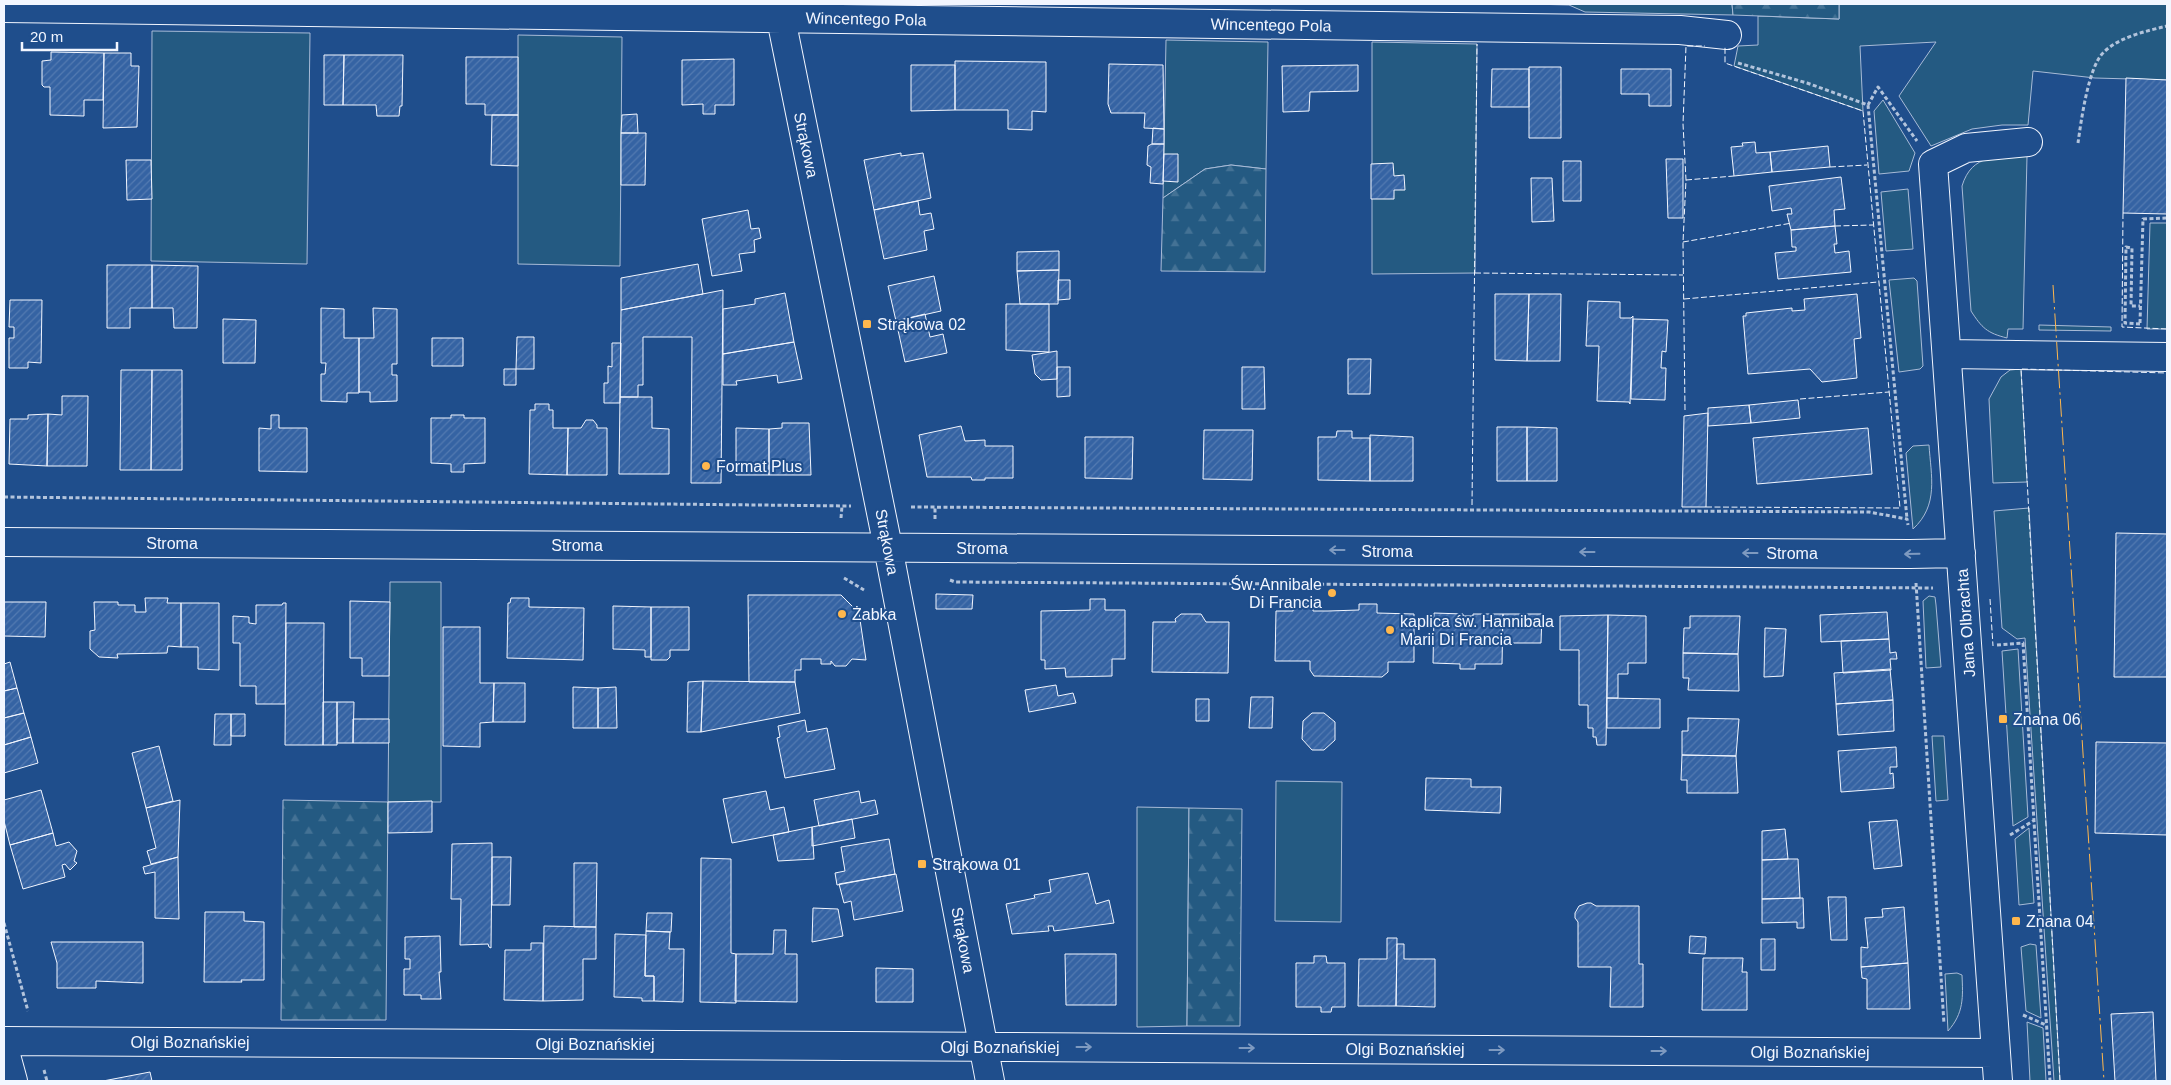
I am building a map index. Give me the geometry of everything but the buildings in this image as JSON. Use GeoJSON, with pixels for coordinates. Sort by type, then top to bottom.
{"type":"FeatureCollection","features":[{"type":"Feature","properties":{"kind":"street","name":"Wincentego Pola"},"geometry":{"type":"LineString","coordinates":[[4,8],[778,10],[1141,24],[1680,30],[1727,35]]}},
{"type":"Feature","properties":{"kind":"street","name":"Strąkowa"},"geometry":{"type":"LineString","coordinates":[[778,10],[877,490],[990,1081]]}},
{"type":"Feature","properties":{"kind":"street"},"geometry":{"type":"LineString","coordinates":[[1933,164],[1966,148],[2028,142]]}},
{"type":"Feature","properties":{"kind":"street","name":"Jana Olbrachta"},"geometry":{"type":"LineString","coordinates":[[1933,164],[1948,354],[1998,1081]]}},
{"type":"Feature","properties":{"kind":"street"},"geometry":{"type":"LineString","coordinates":[[1948,354],[2167,357]]}},
{"type":"Feature","properties":{"kind":"street","name":"Stroma"},"geometry":{"type":"LineString","coordinates":[[4,542],[1961,553]]}},
{"type":"Feature","properties":{"kind":"street","name":"Olgi Boznańskiej"},"geometry":{"type":"LineString","coordinates":[[4,1041],[1996,1053]]}},
{"type":"Feature","properties":{"kind":"street"},"geometry":{"type":"LineString","coordinates":[[4,1048],[13,1081]]}},
{"type":"Feature","properties":{"kind":"path"},"geometry":{"type":"LineString","coordinates":[[2078,143],[2084,104],[2097,61],[2103,52],[2144,32],[2167,26]]}},
{"type":"Feature","properties":{"kind":"path"},"geometry":{"type":"LineString","coordinates":[[1727,35],[1737,63],[1807,83],[1868,105]]}},
{"type":"Feature","properties":{"kind":"path"},"geometry":{"type":"LineString","coordinates":[[1908,530],[1868,105],[1878,87],[1933,164]]}},
{"type":"Feature","properties":{"kind":"path"},"geometry":{"type":"LineString","coordinates":[[2140,306],[2131,306],[2132,248],[2126,247],[2125,323],[2140,324],[2143,219],[2167,218]]}},
{"type":"Feature","properties":{"kind":"path"},"geometry":{"type":"LineString","coordinates":[[4,497],[854,506],[861,496],[877,490],[895,488],[898,500],[907,507],[1869,512],[1907,519]]}},
{"type":"Feature","properties":{"kind":"path"},"geometry":{"type":"LineString","coordinates":[[947,579],[954,582],[1932,588]]}},
{"type":"Feature","properties":{"kind":"path"},"geometry":{"type":"LineString","coordinates":[[1916,581],[1944,1030]]}},
{"type":"Feature","properties":{"kind":"path"},"geometry":{"type":"LineString","coordinates":[[1996,646],[2022,643],[2050,1081]]}},
{"type":"Feature","properties":{"kind":"path"},"geometry":{"type":"LineString","coordinates":[[2008,836],[2033,821]]}},
{"type":"Feature","properties":{"kind":"path"},"geometry":{"type":"LineString","coordinates":[[4,923],[47,1081]]}},
{"type":"Feature","properties":{"kind":"path"},"geometry":{"type":"LineString","coordinates":[[2020,1014],[2046,1025]]}},
{"type":"Feature","properties":{"kind":"green space"},"geometry":{"type":"Polygon","coordinates":[[[1530,4],[1732,4],[1733,15],[1585,12],[1569,5],[1530,4]]]}},
{"type":"Feature","properties":{"kind":"green space"},"geometry":{"type":"Polygon","coordinates":[[[1732,4],[1839,4],[1839,19],[1733,15],[1732,4]]]}},
{"type":"Feature","properties":{"kind":"green space"},"geometry":{"type":"Polygon","coordinates":[[[1839,4],[2167,4],[2167,80],[2095,78],[2033,71],[2028,125],[2002,125],[1972,129],[1931,146],[1899,96],[1936,42],[1860,46],[1863,111],[1734,66],[1738,46],[1758,45],[1758,16],[1839,19],[1839,4]]]}},
{"type":"Feature","properties":{"kind":"green space"},"geometry":{"type":"Polygon","coordinates":[[[152,31],[310,33],[307,264],[151,261],[152,31]]]}},
{"type":"Feature","properties":{"kind":"green space"},"geometry":{"type":"Polygon","coordinates":[[[518,35],[622,37],[620,266],[518,264],[518,35]]]}},
{"type":"Feature","properties":{"kind":"green space"},"geometry":{"type":"Polygon","coordinates":[[[1166,40],[1268,42],[1266,169],[1231,165],[1205,169],[1163,198],[1166,40]]]}},
{"type":"Feature","properties":{"kind":"green space"},"geometry":{"type":"Polygon","coordinates":[[[1372,42],[1477,44],[1475,273],[1372,274],[1372,42]]]}},
{"type":"Feature","properties":{"kind":"green space"},"geometry":{"type":"Polygon","coordinates":[[[1883,100],[1915,153],[1909,171],[1879,174],[1874,111],[1883,100]]]}},
{"type":"Feature","properties":{"kind":"green space"},"geometry":{"type":"Polygon","coordinates":[[[2027,156],[2023,329],[2008,329],[2007,338],[1986,329],[1978,322],[1971,311],[1962,186],[1966,175],[1979,162],[1996,157],[2027,156]]]}},
{"type":"Feature","properties":{"kind":"green space"},"geometry":{"type":"Polygon","coordinates":[[[1231,165],[1266,169],[1265,272],[1161,271],[1163,198],[1205,169],[1231,165]]]}},
{"type":"Feature","properties":{"kind":"green space"},"geometry":{"type":"Polygon","coordinates":[[[1908,189],[1913,249],[1886,251],[1881,192],[1908,189]]]}},
{"type":"Feature","properties":{"kind":"green space"},"geometry":{"type":"Polygon","coordinates":[[[2150,223],[2167,223],[2167,329],[2147,329],[2150,223]]]}},
{"type":"Feature","properties":{"kind":"green space"},"geometry":{"type":"Polygon","coordinates":[[[1914,278],[1917,281],[1923,366],[1920,369],[1899,372],[1889,280],[1914,278]]]}},
{"type":"Feature","properties":{"kind":"green space"},"geometry":{"type":"Polygon","coordinates":[[[2039,325],[2111,327],[2111,331],[2039,330],[2039,325]]]}},
{"type":"Feature","properties":{"kind":"green space"},"geometry":{"type":"Polygon","coordinates":[[[2021,369],[2027,482],[1993,483],[1989,399],[2001,377],[2010,370],[2021,369]]]}},
{"type":"Feature","properties":{"kind":"green space"},"geometry":{"type":"Polygon","coordinates":[[[1929,445],[1932,490],[1927,510],[1913,529],[1906,453],[1913,446],[1929,445]]]}},
{"type":"Feature","properties":{"kind":"green space"},"geometry":{"type":"Polygon","coordinates":[[[2029,508],[2060,1081],[2054,1081],[2025,638],[2017,639],[2002,628],[1994,511],[2029,508]]]}},
{"type":"Feature","properties":{"kind":"green space"},"geometry":{"type":"Polygon","coordinates":[[[390,582],[441,582],[441,802],[388,802],[390,582]]]}},
{"type":"Feature","properties":{"kind":"green space"},"geometry":{"type":"Polygon","coordinates":[[[1929,596],[1935,597],[1941,667],[1926,668],[1923,601],[1929,596]]]}},
{"type":"Feature","properties":{"kind":"green space"},"geometry":{"type":"Polygon","coordinates":[[[2018,649],[2028,817],[2013,826],[2002,651],[2018,649]]]}},
{"type":"Feature","properties":{"kind":"green space"},"geometry":{"type":"Polygon","coordinates":[[[1932,736],[1944,736],[1948,800],[1936,801],[1932,736]]]}},
{"type":"Feature","properties":{"kind":"green space"},"geometry":{"type":"Polygon","coordinates":[[[1276,781],[1342,782],[1341,922],[1275,921],[1276,781]]]}},
{"type":"Feature","properties":{"kind":"green space"},"geometry":{"type":"Polygon","coordinates":[[[283,800],[388,802],[386,1020],[281,1020],[283,800]]]}},
{"type":"Feature","properties":{"kind":"green space"},"geometry":{"type":"Polygon","coordinates":[[[1137,807],[1189,808],[1187,1026],[1137,1027],[1137,807]]]}},
{"type":"Feature","properties":{"kind":"green space"},"geometry":{"type":"Polygon","coordinates":[[[1189,808],[1242,809],[1240,1026],[1187,1026],[1189,808]]]}},
{"type":"Feature","properties":{"kind":"green space"},"geometry":{"type":"Polygon","coordinates":[[[2029,828],[2034,903],[2019,905],[2015,839],[2029,828]]]}},
{"type":"Feature","properties":{"kind":"green space"},"geometry":{"type":"Polygon","coordinates":[[[2030,944],[2036,945],[2041,1018],[2026,1011],[2021,947],[2030,944]]]}},
{"type":"Feature","properties":{"kind":"green space"},"geometry":{"type":"Polygon","coordinates":[[[1957,973],[1962,975],[1960,1011],[1948,1031],[1945,974],[1957,973]]]}},
{"type":"Feature","properties":{"kind":"green space"},"geometry":{"type":"Polygon","coordinates":[[[2027,1022],[2043,1028],[2046,1081],[2030,1081],[2027,1022]]]}},
{"type":"Feature","properties":{"kind":"fence"},"geometry":{"type":"LineString","coordinates":[[1472,505],[1477,44]]}},
{"type":"Feature","properties":{"kind":"fence"},"geometry":{"type":"LineString","coordinates":[[1685,410],[1683,242],[1686,180],[1683,124],[1686,46],[1705,46]]}},
{"type":"Feature","properties":{"kind":"fence"},"geometry":{"type":"LineString","coordinates":[[1706,507],[1900,508],[1863,111],[1725,63],[1725,46]]}},
{"type":"Feature","properties":{"kind":"fence"},"geometry":{"type":"LineString","coordinates":[[1830,167],[1867,165]]}},
{"type":"Feature","properties":{"kind":"fence"},"geometry":{"type":"LineString","coordinates":[[1686,180],[1734,176]]}},
{"type":"Feature","properties":{"kind":"fence"},"geometry":{"type":"LineString","coordinates":[[2123,213],[2122,327],[2167,329]]}},
{"type":"Feature","properties":{"kind":"fence"},"geometry":{"type":"LineString","coordinates":[[1683,242],[1792,223]]}},
{"type":"Feature","properties":{"kind":"fence"},"geometry":{"type":"LineString","coordinates":[[1835,226],[1873,225]]}},
{"type":"Feature","properties":{"kind":"fence"},"geometry":{"type":"LineString","coordinates":[[1475,273],[1683,275]]}},
{"type":"Feature","properties":{"kind":"fence"},"geometry":{"type":"LineString","coordinates":[[1684,299],[1878,282]]}},
{"type":"Feature","properties":{"kind":"fence"},"geometry":{"type":"LineString","coordinates":[[2060,1081],[2021,369],[2167,373]]}},
{"type":"Feature","properties":{"kind":"fence"},"geometry":{"type":"LineString","coordinates":[[1800,399],[1889,392]]}},
{"type":"Feature","properties":{"kind":"fence"},"geometry":{"type":"LineString","coordinates":[[1990,599],[1993,646]]}},
{"type":"Feature","properties":{"kind":"power"},"geometry":{"type":"LineString","coordinates":[[2053,285],[2104,1081]]}},
{"type":"Feature","properties":{"kind":"place","name":"Strąkowa 02"},"geometry":{"type":"Point","coordinates":[867,324]}},
{"type":"Feature","properties":{"kind":"place","name":"Format Plus"},"geometry":{"type":"Point","coordinates":[706,466]}},
{"type":"Feature","properties":{"kind":"place","name":"Św. Annibale Di Francia"},"geometry":{"type":"Point","coordinates":[1332,593]}},
{"type":"Feature","properties":{"kind":"place","name":"Żabka"},"geometry":{"type":"Point","coordinates":[842,614]}},
{"type":"Feature","properties":{"kind":"place","name":"kaplica św. Hannibala Marii Di Francia"},"geometry":{"type":"Point","coordinates":[1390,630]}},
{"type":"Feature","properties":{"kind":"place","name":"Znana 06"},"geometry":{"type":"Point","coordinates":[2003,719]}},
{"type":"Feature","properties":{"kind":"place","name":"Strąkowa 01"},"geometry":{"type":"Point","coordinates":[922,864]}},
{"type":"Feature","properties":{"kind":"place","name":"Znana 04"},"geometry":{"type":"Point","coordinates":[2016,921]}}]}
